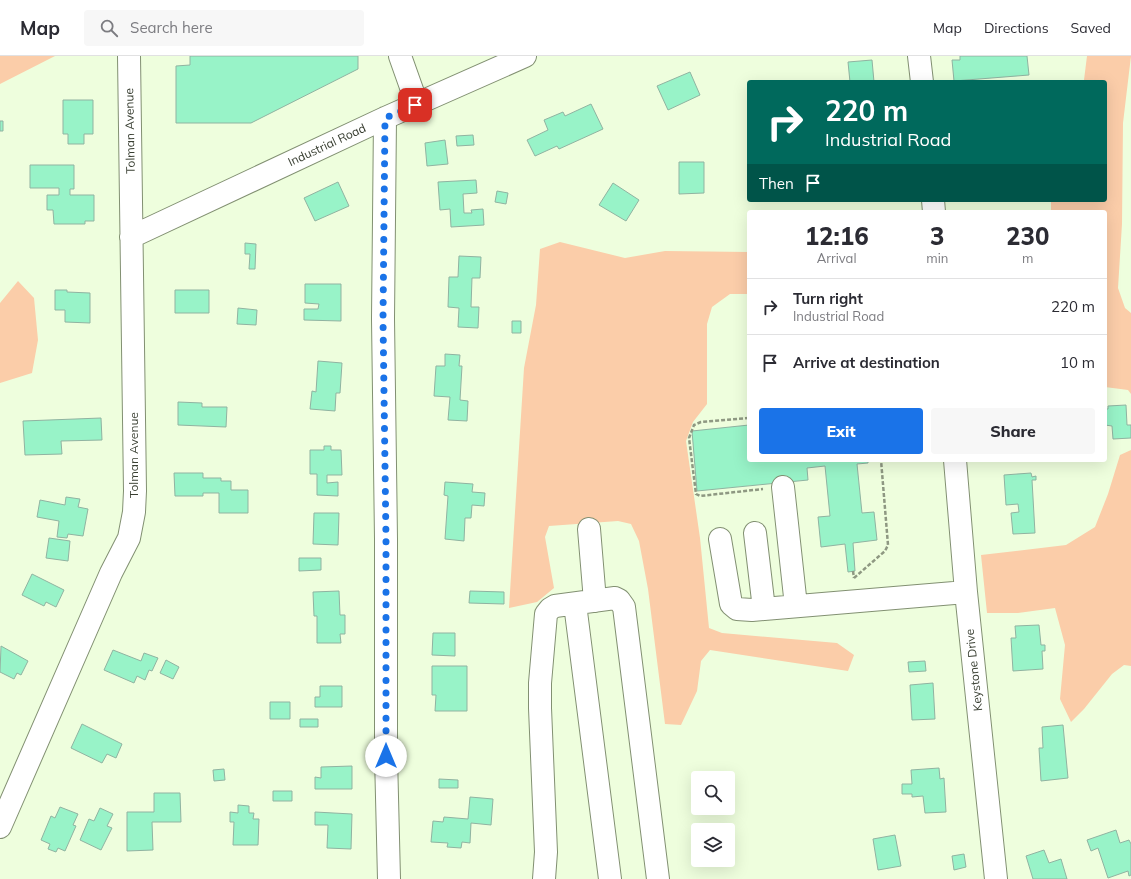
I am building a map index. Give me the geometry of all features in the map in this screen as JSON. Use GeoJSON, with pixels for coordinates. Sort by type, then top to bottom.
{"type":"FeatureCollection","features":[{"type":"Feature","properties":{"kind":"street","name":"Tolman Avenue"},"geometry":{"type":"LineString","coordinates":[[0,827],[111,573],[129,538],[134,512],[135,491],[129,56]]}},
{"type":"Feature","properties":{"kind":"street"},"geometry":{"type":"LineString","coordinates":[[400,56],[417,104]]}},
{"type":"Feature","properties":{"kind":"street","name":"Industrial Road"},"geometry":{"type":"LineString","coordinates":[[131,237],[385,118],[522,56]]}},
{"type":"Feature","properties":{"kind":"street"},"geometry":{"type":"LineString","coordinates":[[919,56],[922,80]]}},
{"type":"Feature","properties":{"kind":"street"},"geometry":{"type":"LineString","coordinates":[[385,118],[383,319],[386,539],[386,756],[389,879]]}},
{"type":"Feature","properties":{"kind":"street","name":"Keystone Drive"},"geometry":{"type":"LineString","coordinates":[[956,462],[966,592],[996,879]]}},
{"type":"Feature","properties":{"kind":"street"},"geometry":{"type":"LineString","coordinates":[[783,487],[796,606]]}},
{"type":"Feature","properties":{"kind":"street"},"geometry":{"type":"LineString","coordinates":[[589,529],[585,602],[610,879]]}},
{"type":"Feature","properties":{"kind":"street"},"geometry":{"type":"LineString","coordinates":[[756,533],[764,609]]}},
{"type":"Feature","properties":{"kind":"street"},"geometry":{"type":"LineString","coordinates":[[720,539],[731,604],[737,609],[764,609],[966,592]]}},
{"type":"Feature","properties":{"kind":"street"},"geometry":{"type":"LineString","coordinates":[[544,879],[546,852],[540,683],[546,614],[554,606],[615,598],[619,600],[624,607],[658,879]]}},
{"type":"Feature","properties":{"kind":"path"},"geometry":{"type":"LineString","coordinates":[[747,418],[701,422],[694,425],[689,438],[696,494],[700,496],[783,487]]}},
{"type":"Feature","properties":{"kind":"path"},"geometry":{"type":"LineString","coordinates":[[854,578],[885,551],[888,545],[881,462]]}},
{"type":"Feature","properties":{"kind":"shaded area"},"geometry":{"type":"Polygon","coordinates":[[[0,56],[55,56],[0,84],[0,56]]]}},
{"type":"Feature","properties":{"kind":"shaded area"},"geometry":{"type":"Polygon","coordinates":[[[1087,56],[1131,56],[1123,123],[1122,224],[1118,288],[1125,308],[1131,313],[1131,394],[1128,390],[1107,387],[1107,210],[1051,210],[1051,202],[1107,202],[1107,80],[1084,80],[1087,56]]]}},
{"type":"Feature","properties":{"kind":"shaded area"},"geometry":{"type":"Polygon","coordinates":[[[560,242],[625,258],[665,251],[747,252],[747,294],[730,294],[712,307],[707,324],[707,404],[693,422],[686,441],[700,538],[709,628],[722,633],[837,643],[854,655],[848,671],[710,650],[701,661],[697,691],[681,725],[665,724],[648,589],[639,541],[631,524],[618,521],[549,526],[545,537],[554,588],[537,602],[509,608],[524,368],[536,305],[540,249],[560,242]]]}},
{"type":"Feature","properties":{"kind":"shaded area"},"geometry":{"type":"Polygon","coordinates":[[[18,281],[34,298],[38,340],[32,373],[0,383],[0,303],[18,281]]]}},
{"type":"Feature","properties":{"kind":"shaded area"},"geometry":{"type":"Polygon","coordinates":[[[1131,450],[1131,666],[1124,665],[1112,674],[1084,709],[1071,722],[1060,699],[1065,645],[1055,608],[1018,613],[987,613],[981,555],[1066,545],[1095,527],[1108,494],[1120,455],[1131,450]]]}},
{"type":"Feature","properties":{"kind":"building"},"geometry":{"type":"Polygon","coordinates":[[[190,56],[358,56],[358,69],[251,123],[176,123],[176,66],[190,65],[190,56]]]}},
{"type":"Feature","properties":{"kind":"building"},"geometry":{"type":"Polygon","coordinates":[[[960,56],[1027,56],[1029,75],[954,80],[952,60],[960,60],[960,56]]]}},
{"type":"Feature","properties":{"kind":"building"},"geometry":{"type":"Polygon","coordinates":[[[872,60],[874,80],[850,80],[848,62],[872,60]]]}},
{"type":"Feature","properties":{"kind":"building"},"geometry":{"type":"Polygon","coordinates":[[[690,72],[700,95],[668,110],[657,86],[690,72]]]}},
{"type":"Feature","properties":{"kind":"building"},"geometry":{"type":"Polygon","coordinates":[[[63,100],[93,100],[93,134],[84,134],[84,144],[68,144],[68,134],[63,134],[63,100]]]}},
{"type":"Feature","properties":{"kind":"building"},"geometry":{"type":"Polygon","coordinates":[[[591,104],[603,129],[559,149],[557,146],[535,156],[527,140],[548,130],[544,120],[563,112],[565,116],[591,104]]]}},
{"type":"Feature","properties":{"kind":"building"},"geometry":{"type":"Polygon","coordinates":[[[0,121],[3,121],[3,131],[0,131],[0,121]]]}},
{"type":"Feature","properties":{"kind":"building"},"geometry":{"type":"Polygon","coordinates":[[[473,135],[474,145],[457,146],[456,136],[473,135]]]}},
{"type":"Feature","properties":{"kind":"building"},"geometry":{"type":"Polygon","coordinates":[[[445,140],[448,164],[427,166],[425,143],[445,140]]]}},
{"type":"Feature","properties":{"kind":"building"},"geometry":{"type":"Polygon","coordinates":[[[679,162],[704,162],[704,193],[679,194],[679,162]]]}},
{"type":"Feature","properties":{"kind":"building"},"geometry":{"type":"Polygon","coordinates":[[[30,165],[74,165],[74,189],[70,189],[70,195],[94,195],[94,221],[85,221],[85,224],[54,224],[53,210],[47,210],[47,195],[59,195],[59,188],[30,188],[30,165]]]}},
{"type":"Feature","properties":{"kind":"building"},"geometry":{"type":"Polygon","coordinates":[[[476,180],[477,193],[463,194],[464,213],[472,213],[471,210],[483,209],[484,225],[451,227],[450,209],[440,210],[438,182],[476,180]]]}},
{"type":"Feature","properties":{"kind":"building"},"geometry":{"type":"Polygon","coordinates":[[[338,182],[349,206],[315,221],[304,198],[338,182]]]}},
{"type":"Feature","properties":{"kind":"building"},"geometry":{"type":"Polygon","coordinates":[[[613,183],[639,200],[626,221],[599,205],[613,183]]]}},
{"type":"Feature","properties":{"kind":"building"},"geometry":{"type":"Polygon","coordinates":[[[497,191],[508,193],[506,204],[495,202],[497,191]]]}},
{"type":"Feature","properties":{"kind":"building"},"geometry":{"type":"Polygon","coordinates":[[[245,243],[256,244],[255,269],[249,269],[250,254],[245,254],[245,243]]]}},
{"type":"Feature","properties":{"kind":"building"},"geometry":{"type":"Polygon","coordinates":[[[459,256],[481,257],[480,278],[472,278],[471,307],[479,307],[478,328],[458,327],[459,308],[448,307],[449,277],[458,277],[459,256]]]}},
{"type":"Feature","properties":{"kind":"building"},"geometry":{"type":"Polygon","coordinates":[[[305,284],[341,284],[341,321],[304,320],[304,309],[318,309],[319,304],[305,303],[305,284]]]}},
{"type":"Feature","properties":{"kind":"building"},"geometry":{"type":"Polygon","coordinates":[[[55,290],[90,293],[90,323],[65,322],[65,310],[55,310],[55,290]]]}},
{"type":"Feature","properties":{"kind":"building"},"geometry":{"type":"Polygon","coordinates":[[[175,290],[209,290],[209,313],[175,313],[175,290]]]}},
{"type":"Feature","properties":{"kind":"building"},"geometry":{"type":"Polygon","coordinates":[[[238,308],[257,310],[256,325],[237,324],[238,308]]]}},
{"type":"Feature","properties":{"kind":"building"},"geometry":{"type":"Polygon","coordinates":[[[512,321],[521,321],[521,333],[512,333],[512,321]]]}},
{"type":"Feature","properties":{"kind":"building"},"geometry":{"type":"Polygon","coordinates":[[[445,354],[460,355],[459,366],[462,366],[460,400],[468,401],[467,421],[448,420],[450,397],[434,396],[436,366],[445,366],[445,354]]]}},
{"type":"Feature","properties":{"kind":"building"},"geometry":{"type":"Polygon","coordinates":[[[318,361],[342,363],[340,393],[336,393],[335,411],[310,409],[312,391],[316,392],[318,361]]]}},
{"type":"Feature","properties":{"kind":"building"},"geometry":{"type":"Polygon","coordinates":[[[178,402],[202,403],[202,407],[227,407],[226,427],[178,425],[178,402]]]}},
{"type":"Feature","properties":{"kind":"building"},"geometry":{"type":"Polygon","coordinates":[[[1126,405],[1127,425],[1131,425],[1131,438],[1113,439],[1112,426],[1107,425],[1108,406],[1126,405]]]}},
{"type":"Feature","properties":{"kind":"building"},"geometry":{"type":"Polygon","coordinates":[[[101,418],[102,440],[61,441],[62,454],[25,455],[23,421],[101,418]]]}},
{"type":"Feature","properties":{"kind":"building"},"geometry":{"type":"Polygon","coordinates":[[[747,425],[747,462],[868,462],[857,464],[862,513],[874,512],[877,540],[853,543],[855,571],[848,572],[845,544],[821,547],[818,517],[830,516],[825,466],[807,468],[808,480],[697,491],[692,431],[747,425]]]}},
{"type":"Feature","properties":{"kind":"building"},"geometry":{"type":"Polygon","coordinates":[[[324,446],[331,446],[331,450],[341,450],[342,475],[327,475],[327,483],[338,482],[338,496],[317,495],[317,474],[310,474],[310,450],[324,450],[324,446]]]}},
{"type":"Feature","properties":{"kind":"building"},"geometry":{"type":"Polygon","coordinates":[[[174,473],[203,473],[203,478],[221,478],[221,481],[231,481],[231,490],[248,490],[248,513],[219,513],[219,493],[203,493],[203,496],[175,496],[174,473]]]}},
{"type":"Feature","properties":{"kind":"building"},"geometry":{"type":"Polygon","coordinates":[[[1031,473],[1032,477],[1036,476],[1036,480],[1032,480],[1035,533],[1013,534],[1011,513],[1019,512],[1018,504],[1006,505],[1004,475],[1031,473]]]}},
{"type":"Feature","properties":{"kind":"building"},"geometry":{"type":"Polygon","coordinates":[[[445,482],[473,484],[472,492],[485,493],[484,506],[472,505],[471,518],[465,518],[464,541],[445,539],[448,496],[444,495],[445,482]]]}},
{"type":"Feature","properties":{"kind":"building"},"geometry":{"type":"Polygon","coordinates":[[[66,497],[80,499],[78,507],[88,509],[83,536],[68,534],[67,538],[57,537],[59,521],[37,517],[40,500],[65,505],[66,497]]]}},
{"type":"Feature","properties":{"kind":"building"},"geometry":{"type":"Polygon","coordinates":[[[314,513],[339,513],[338,545],[313,544],[314,513]]]}},
{"type":"Feature","properties":{"kind":"building"},"geometry":{"type":"Polygon","coordinates":[[[49,538],[70,541],[68,561],[46,558],[49,538]]]}},
{"type":"Feature","properties":{"kind":"building"},"geometry":{"type":"Polygon","coordinates":[[[299,558],[321,558],[321,570],[299,571],[299,558]]]}},
{"type":"Feature","properties":{"kind":"building"},"geometry":{"type":"Polygon","coordinates":[[[32,574],[64,590],[56,607],[46,602],[44,606],[22,595],[32,574]]]}},
{"type":"Feature","properties":{"kind":"building"},"geometry":{"type":"Polygon","coordinates":[[[339,591],[340,615],[345,615],[345,634],[340,634],[341,643],[317,643],[317,616],[314,616],[313,592],[339,591]]]}},
{"type":"Feature","properties":{"kind":"building"},"geometry":{"type":"Polygon","coordinates":[[[470,591],[504,592],[504,604],[469,603],[470,591]]]}},
{"type":"Feature","properties":{"kind":"building"},"geometry":{"type":"Polygon","coordinates":[[[1039,625],[1041,645],[1045,645],[1045,651],[1042,651],[1043,669],[1013,671],[1011,638],[1016,638],[1015,626],[1039,625]]]}},
{"type":"Feature","properties":{"kind":"building"},"geometry":{"type":"Polygon","coordinates":[[[433,633],[455,633],[455,656],[432,655],[433,633]]]}},
{"type":"Feature","properties":{"kind":"building"},"geometry":{"type":"Polygon","coordinates":[[[1,646],[28,661],[21,675],[17,673],[14,679],[0,672],[1,646]]]}},
{"type":"Feature","properties":{"kind":"building"},"geometry":{"type":"Polygon","coordinates":[[[113,650],[141,661],[144,653],[158,658],[152,671],[149,670],[145,680],[137,676],[134,683],[104,670],[113,650]]]}},
{"type":"Feature","properties":{"kind":"building"},"geometry":{"type":"Polygon","coordinates":[[[166,660],[179,667],[173,679],[160,673],[166,660]]]}},
{"type":"Feature","properties":{"kind":"building"},"geometry":{"type":"Polygon","coordinates":[[[925,661],[926,671],[909,672],[908,662],[925,661]]]}},
{"type":"Feature","properties":{"kind":"building"},"geometry":{"type":"Polygon","coordinates":[[[432,666],[467,666],[467,711],[435,711],[436,695],[432,695],[432,666]]]}},
{"type":"Feature","properties":{"kind":"building"},"geometry":{"type":"Polygon","coordinates":[[[933,683],[935,719],[912,720],[910,685],[933,683]]]}},
{"type":"Feature","properties":{"kind":"building"},"geometry":{"type":"Polygon","coordinates":[[[320,686],[342,686],[342,707],[315,707],[315,697],[320,697],[320,686]]]}},
{"type":"Feature","properties":{"kind":"building"},"geometry":{"type":"Polygon","coordinates":[[[270,702],[290,702],[290,719],[270,719],[270,702]]]}},
{"type":"Feature","properties":{"kind":"building"},"geometry":{"type":"Polygon","coordinates":[[[300,719],[318,719],[318,727],[300,727],[300,719]]]}},
{"type":"Feature","properties":{"kind":"building"},"geometry":{"type":"Polygon","coordinates":[[[82,724],[122,744],[116,758],[107,754],[102,763],[71,748],[82,724]]]}},
{"type":"Feature","properties":{"kind":"building"},"geometry":{"type":"Polygon","coordinates":[[[1063,725],[1068,778],[1041,781],[1039,748],[1043,748],[1042,727],[1063,725]]]}},
{"type":"Feature","properties":{"kind":"building"},"geometry":{"type":"Polygon","coordinates":[[[352,766],[352,789],[315,789],[315,777],[321,778],[321,767],[352,766]]]}},
{"type":"Feature","properties":{"kind":"building"},"geometry":{"type":"Polygon","coordinates":[[[939,768],[940,779],[944,778],[946,812],[925,813],[923,796],[912,797],[912,794],[902,794],[902,784],[912,784],[911,770],[939,768]]]}},
{"type":"Feature","properties":{"kind":"building"},"geometry":{"type":"Polygon","coordinates":[[[224,769],[225,780],[214,781],[213,770],[224,769]]]}},
{"type":"Feature","properties":{"kind":"building"},"geometry":{"type":"Polygon","coordinates":[[[439,779],[458,780],[458,788],[439,788],[439,779]]]}},
{"type":"Feature","properties":{"kind":"building"},"geometry":{"type":"Polygon","coordinates":[[[273,791],[292,791],[292,801],[273,801],[273,791]]]}},
{"type":"Feature","properties":{"kind":"building"},"geometry":{"type":"Polygon","coordinates":[[[154,793],[180,793],[181,822],[152,822],[153,850],[127,851],[127,812],[154,812],[154,793]]]}},
{"type":"Feature","properties":{"kind":"building"},"geometry":{"type":"Polygon","coordinates":[[[470,797],[493,799],[491,825],[471,823],[470,843],[462,842],[461,848],[447,847],[448,843],[431,842],[433,821],[443,822],[444,817],[468,819],[470,797]]]}},
{"type":"Feature","properties":{"kind":"building"},"geometry":{"type":"Polygon","coordinates":[[[238,805],[249,806],[249,813],[254,813],[253,819],[259,819],[258,845],[233,845],[234,822],[230,822],[230,812],[238,813],[238,805]]]}},
{"type":"Feature","properties":{"kind":"building"},"geometry":{"type":"Polygon","coordinates":[[[60,807],[78,814],[73,825],[76,826],[65,851],[58,848],[56,852],[48,849],[50,844],[41,840],[51,816],[55,818],[60,807]]]}},
{"type":"Feature","properties":{"kind":"building"},"geometry":{"type":"Polygon","coordinates":[[[100,808],[113,814],[107,826],[112,828],[101,850],[80,840],[89,819],[94,821],[100,808]]]}},
{"type":"Feature","properties":{"kind":"building"},"geometry":{"type":"Polygon","coordinates":[[[315,812],[352,814],[351,849],[327,848],[328,825],[315,825],[315,812]]]}},
{"type":"Feature","properties":{"kind":"building"},"geometry":{"type":"Polygon","coordinates":[[[1116,830],[1120,843],[1129,840],[1131,844],[1131,875],[1129,876],[1128,871],[1108,878],[1098,848],[1091,851],[1087,840],[1116,830]]]}},
{"type":"Feature","properties":{"kind":"building"},"geometry":{"type":"Polygon","coordinates":[[[895,835],[901,866],[878,870],[873,839],[895,835]]]}},
{"type":"Feature","properties":{"kind":"building"},"geometry":{"type":"Polygon","coordinates":[[[1044,850],[1049,863],[1061,859],[1067,879],[1033,879],[1026,856],[1044,850]]]}},
{"type":"Feature","properties":{"kind":"building"},"geometry":{"type":"Polygon","coordinates":[[[964,854],[966,867],[954,870],[952,856],[964,854]]]}},
{"type":"Feature","properties":{"kind":"route"},"geometry":{"type":"LineString","coordinates":[[386,756],[386,539],[383,319],[385,118],[415,105]]}}]}
